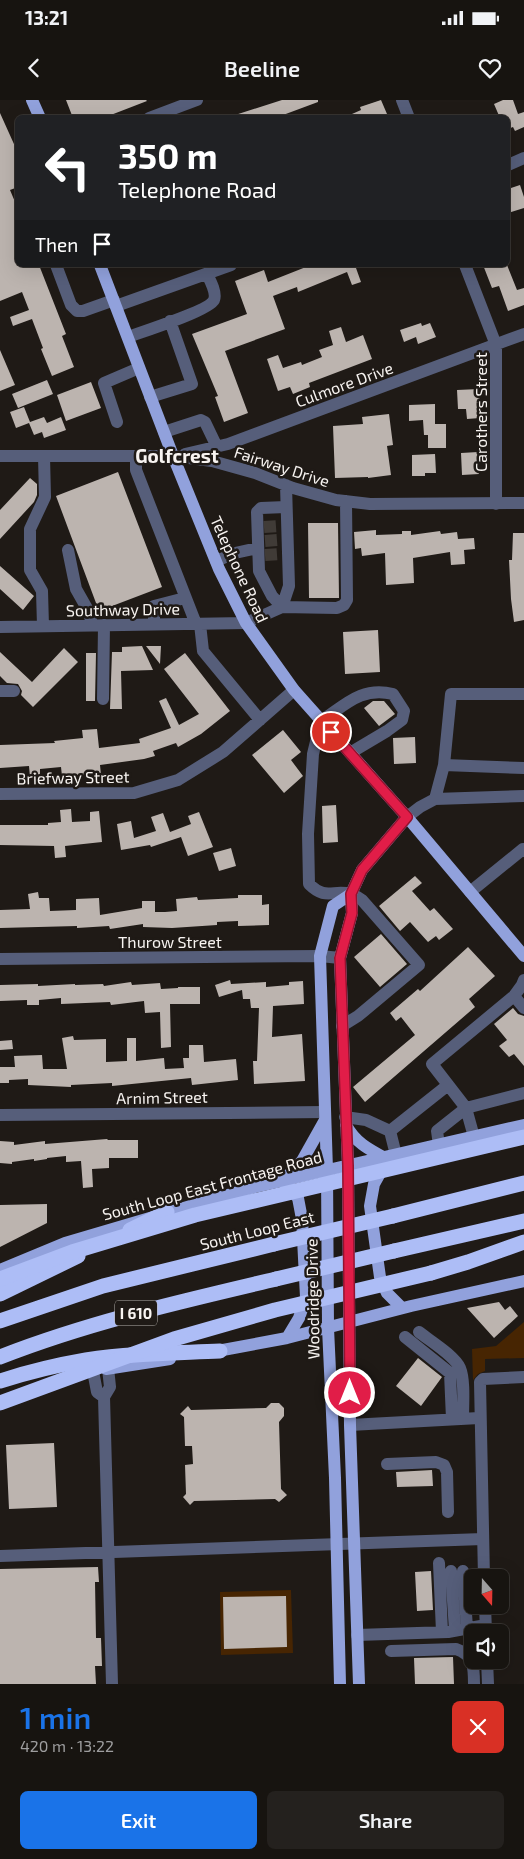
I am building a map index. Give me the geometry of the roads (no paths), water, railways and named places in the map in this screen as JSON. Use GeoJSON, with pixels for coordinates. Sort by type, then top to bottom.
{"type":"FeatureCollection","features":[{"type":"Feature","properties":{"kind":"highway"},"geometry":{"type":"LineString","coordinates":[[0,1279],[72,1252],[195,1215],[524,1137]]}},
{"type":"Feature","properties":{"kind":"highway","name":"South Loop East"},"geometry":{"type":"LineString","coordinates":[[0,1321],[103,1286],[524,1183]]}},
{"type":"Feature","properties":{"kind":"highway"},"geometry":{"type":"LineString","coordinates":[[0,1294],[167,1212]]}},
{"type":"Feature","properties":{"kind":"highway","name":"I 610"},"geometry":{"type":"LineString","coordinates":[[0,1357],[68,1332],[118,1317],[524,1220]]}},
{"type":"Feature","properties":{"kind":"highway"},"geometry":{"type":"LineString","coordinates":[[0,1403],[174,1339],[275,1310],[431,1273],[524,1242]]}},
{"type":"Feature","properties":{"kind":"highway"},"geometry":{"type":"LineString","coordinates":[[0,1380],[41,1368],[88,1360],[141,1354],[220,1351]]}},
{"type":"Feature","properties":{"kind":"main road"},"geometry":{"type":"LineString","coordinates":[[33,101],[39,115]]}},
{"type":"Feature","properties":{"kind":"main road","name":"Telephone Road"},"geometry":{"type":"LineString","coordinates":[[101,267],[216,562],[246,623],[294,690],[407,817],[524,956]]}},
{"type":"Feature","properties":{"kind":"main road","name":"Woodridge Drive"},"geometry":{"type":"LineString","coordinates":[[359,1684],[350,1425],[348,1166],[340,958],[352,913],[351,894],[362,870],[407,817]]}},
{"type":"Feature","properties":{"kind":"main road","name":"Woodridge Drive"},"geometry":{"type":"LineString","coordinates":[[340,1684],[328,1328],[327,1170],[320,956],[333,906],[351,894]]}},
{"type":"Feature","properties":{"kind":"main road"},"geometry":{"type":"LineString","coordinates":[[287,1338],[299,1318],[306,1297],[302,1219],[298,1198],[283,1181],[302,1161],[325,1116]]}},
{"type":"Feature","properties":{"kind":"main road"},"geometry":{"type":"LineString","coordinates":[[346,1120],[351,1134],[360,1144],[390,1157],[374,1184],[370,1206],[380,1277],[387,1293],[402,1308]]}},
{"type":"Feature","properties":{"kind":"main road","name":"South Loop East Frontage Road"},"geometry":{"type":"LineString","coordinates":[[0,1270],[65,1243],[167,1212],[327,1170],[524,1125]]}},
{"type":"Feature","properties":{"kind":"main road"},"geometry":{"type":"LineString","coordinates":[[0,1398],[54,1380],[93,1371],[220,1351],[287,1338],[402,1308],[524,1281]]}},
{"type":"Feature","properties":{"kind":"street"},"geometry":{"type":"LineString","coordinates":[[158,115],[197,100]]}},
{"type":"Feature","properties":{"kind":"street"},"geometry":{"type":"LineString","coordinates":[[402,100],[408,115]]}},
{"type":"Feature","properties":{"kind":"street"},"geometry":{"type":"LineString","coordinates":[[510,164],[524,158]]}},
{"type":"Feature","properties":{"kind":"street"},"geometry":{"type":"LineString","coordinates":[[57,267],[72,306],[77,311],[115,303],[223,267]]}},
{"type":"Feature","properties":{"kind":"street","name":"Carothers Street"},"geometry":{"type":"LineString","coordinates":[[467,267],[496,345],[496,504]]}},
{"type":"Feature","properties":{"kind":"street"},"geometry":{"type":"LineString","coordinates":[[128,337],[199,310],[213,302],[216,298],[210,270]]}},
{"type":"Feature","properties":{"kind":"street"},"geometry":{"type":"LineString","coordinates":[[150,397],[192,384],[170,321]]}},
{"type":"Feature","properties":{"kind":"street","name":"Culmore Drive"},"geometry":{"type":"LineString","coordinates":[[173,456],[228,444],[524,334]]}},
{"type":"Feature","properties":{"kind":"street"},"geometry":{"type":"LineString","coordinates":[[496,345],[524,341]]}},
{"type":"Feature","properties":{"kind":"street"},"geometry":{"type":"LineString","coordinates":[[117,422],[104,383],[139,368]]}},
{"type":"Feature","properties":{"kind":"street"},"geometry":{"type":"LineString","coordinates":[[164,432],[201,420],[205,422],[217,447]]}},
{"type":"Feature","properties":{"kind":"street","name":"Fairway Drive"},"geometry":{"type":"LineString","coordinates":[[0,456],[173,456],[212,461],[336,500],[370,504],[524,504]]}},
{"type":"Feature","properties":{"kind":"street"},"geometry":{"type":"LineString","coordinates":[[43,626],[42,591],[30,570],[30,529],[45,497],[44,456]]}},
{"type":"Feature","properties":{"kind":"street"},"geometry":{"type":"LineString","coordinates":[[136,456],[136,470],[198,624],[203,651],[260,720]]}},
{"type":"Feature","properties":{"kind":"street"},"geometry":{"type":"LineString","coordinates":[[282,607],[289,586],[283,554],[282,526],[286,507],[286,485]]}},
{"type":"Feature","properties":{"kind":"street"},"geometry":{"type":"LineString","coordinates":[[246,623],[282,607],[337,608],[344,605],[347,600],[346,501]]}},
{"type":"Feature","properties":{"kind":"street"},"geometry":{"type":"LineString","coordinates":[[282,607],[272,596],[259,572],[261,527],[258,509],[286,507]]}},
{"type":"Feature","properties":{"kind":"street"},"geometry":{"type":"LineString","coordinates":[[216,562],[235,553],[261,548]]}},
{"type":"Feature","properties":{"kind":"street"},"geometry":{"type":"LineString","coordinates":[[68,550],[76,589],[98,625],[103,699]]}},
{"type":"Feature","properties":{"kind":"street"},"geometry":{"type":"LineString","coordinates":[[154,624],[154,606],[186,598]]}},
{"type":"Feature","properties":{"kind":"street","name":"Southway Drive"},"geometry":{"type":"LineString","coordinates":[[0,627],[246,623]]}},
{"type":"Feature","properties":{"kind":"street","name":"Briefway Street"},"geometry":{"type":"LineString","coordinates":[[0,794],[134,793],[178,780],[223,752],[294,690]]}},
{"type":"Feature","properties":{"kind":"street"},"geometry":{"type":"LineString","coordinates":[[342,1026],[358,1016],[420,965],[362,900],[351,894],[323,894],[309,884],[308,834],[312,754],[321,721],[359,695],[380,690],[393,694],[404,711],[402,720],[350,753]]}},
{"type":"Feature","properties":{"kind":"street"},"geometry":{"type":"LineString","coordinates":[[0,691],[14,691]]}},
{"type":"Feature","properties":{"kind":"street"},"geometry":{"type":"LineString","coordinates":[[435,799],[444,765],[451,694],[524,694]]}},
{"type":"Feature","properties":{"kind":"street"},"geometry":{"type":"LineString","coordinates":[[444,765],[524,768]]}},
{"type":"Feature","properties":{"kind":"street"},"geometry":{"type":"LineString","coordinates":[[407,817],[420,806],[435,799],[524,796]]}},
{"type":"Feature","properties":{"kind":"street"},"geometry":{"type":"LineString","coordinates":[[470,892],[524,850]]}},
{"type":"Feature","properties":{"kind":"street","name":"Thurow Street"},"geometry":{"type":"LineString","coordinates":[[0,959],[320,956],[340,958]]}},
{"type":"Feature","properties":{"kind":"street"},"geometry":{"type":"LineString","coordinates":[[474,1137],[466,1108],[432,1064],[514,996],[524,980]]}},
{"type":"Feature","properties":{"kind":"street"},"geometry":{"type":"LineString","coordinates":[[514,996],[524,1008]]}},
{"type":"Feature","properties":{"kind":"street"},"geometry":{"type":"LineString","coordinates":[[390,1131],[448,1085]]}},
{"type":"Feature","properties":{"kind":"street"},"geometry":{"type":"LineString","coordinates":[[440,1145],[437,1130],[466,1108],[524,1093]]}},
{"type":"Feature","properties":{"kind":"street","name":"Arnim Street"},"geometry":{"type":"LineString","coordinates":[[0,1115],[325,1116]]}},
{"type":"Feature","properties":{"kind":"street"},"geometry":{"type":"LineString","coordinates":[[346,1120],[366,1120],[390,1131]]}},
{"type":"Feature","properties":{"kind":"street"},"geometry":{"type":"LineString","coordinates":[[390,1131],[390,1157]]}},
{"type":"Feature","properties":{"kind":"street"},"geometry":{"type":"LineString","coordinates":[[412,1334],[453,1359],[460,1368],[462,1376],[458,1419]]}},
{"type":"Feature","properties":{"kind":"street"},"geometry":{"type":"LineString","coordinates":[[108,1368],[110,1387],[104,1397],[112,1684]]}},
{"type":"Feature","properties":{"kind":"street"},"geometry":{"type":"LineString","coordinates":[[93,1371],[97,1392],[104,1397]]}},
{"type":"Feature","properties":{"kind":"street"},"geometry":{"type":"LineString","coordinates":[[484,1569],[480,1418],[481,1380],[524,1377]]}},
{"type":"Feature","properties":{"kind":"street"},"geometry":{"type":"LineString","coordinates":[[350,1425],[480,1418]]}},
{"type":"Feature","properties":{"kind":"street"},"geometry":{"type":"LineString","coordinates":[[387,1464],[436,1462],[444,1465],[447,1472],[448,1512]]}},
{"type":"Feature","properties":{"kind":"street"},"geometry":{"type":"LineString","coordinates":[[0,1556],[483,1539]]}},
{"type":"Feature","properties":{"kind":"street"},"geometry":{"type":"LineString","coordinates":[[454,1630],[451,1568],[454,1630]]}},
{"type":"Feature","properties":{"kind":"street"},"geometry":{"type":"LineString","coordinates":[[357,1635],[464,1630]]}},
{"type":"Feature","properties":{"kind":"street"},"geometry":{"type":"LineString","coordinates":[[392,1651],[456,1649],[464,1652],[472,1661],[474,1684]]}},
{"type":"Feature","properties":{"kind":"street"},"geometry":{"type":"LineString","coordinates":[[487,1669],[488,1684]]}},
{"type":"Feature","properties":{"kind":"tunnel"},"geometry":{"type":"LineString","coordinates":[[264,527],[278,526]]}},
{"type":"Feature","properties":{"kind":"tunnel"},"geometry":{"type":"LineString","coordinates":[[265,541],[278,540]]}},
{"type":"Feature","properties":{"kind":"tunnel"},"geometry":{"type":"LineString","coordinates":[[265,555],[279,554]]}},
{"type":"Feature","properties":{"kind":"district","name":"Golfcrest"},"geometry":{"type":"Point","coordinates":[177,455]}}]}
